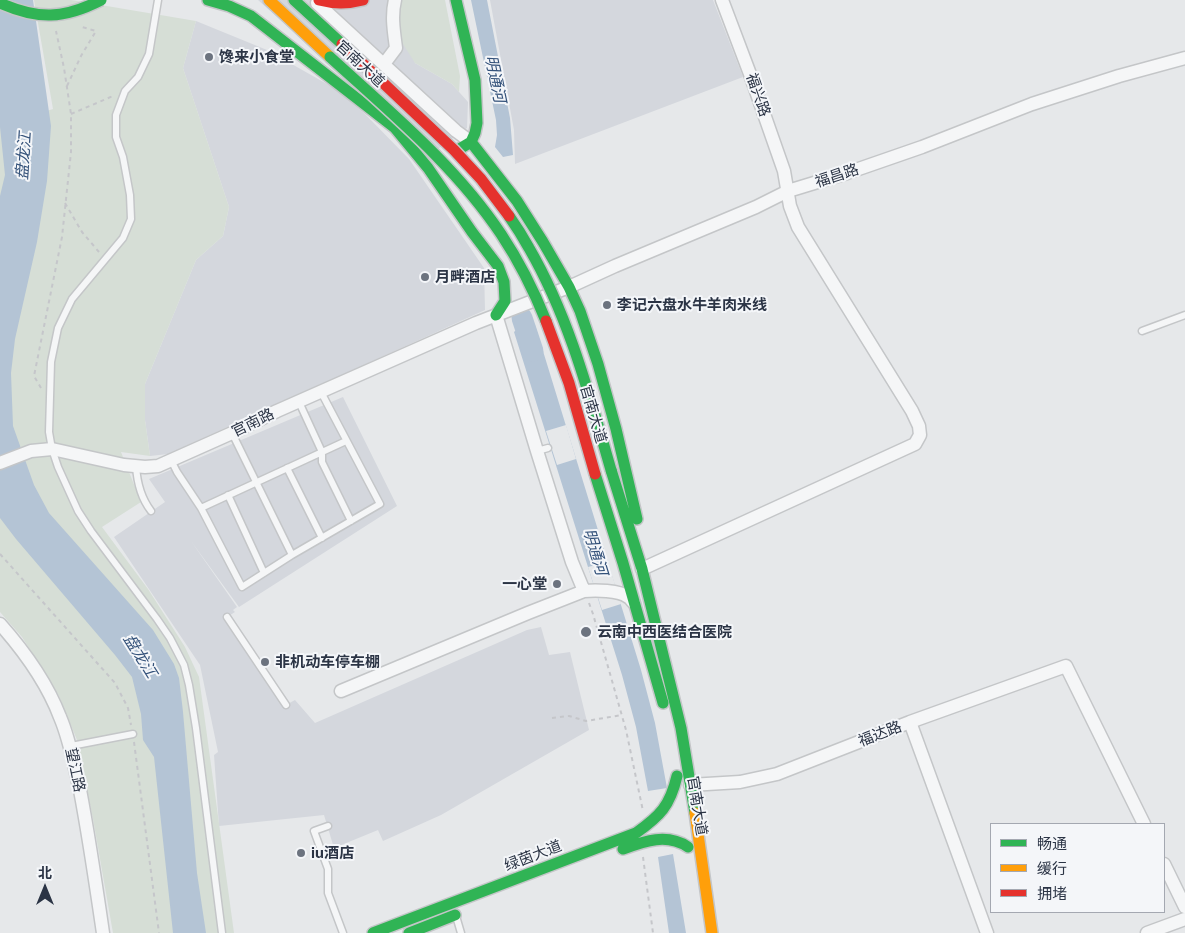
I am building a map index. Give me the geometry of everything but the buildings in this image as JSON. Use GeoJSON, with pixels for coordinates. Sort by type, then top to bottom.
{"type":"FeatureCollection","features":[{"type":"Feature","properties":{"kind":"main road"},"geometry":{"type":"LineString","coordinates":[[0,3],[30,15],[48,16],[67,14],[101,0]]}},
{"type":"Feature","properties":{"kind":"main road"},"geometry":{"type":"LineString","coordinates":[[208,0],[229,6],[251,16],[395,128],[428,168],[498,266],[504,282],[505,300],[496,315]]}},
{"type":"Feature","properties":{"kind":"main road","name":"官南大道"},"geometry":{"type":"LineString","coordinates":[[269,0],[437,157],[468,190],[490,218],[518,263],[534,293],[547,324],[569,385],[634,602],[665,714]]}},
{"type":"Feature","properties":{"kind":"main road","name":"官南大道"},"geometry":{"type":"LineString","coordinates":[[294,0],[454,150],[481,179],[515,224],[542,270],[563,317],[585,380],[642,569],[680,728],[712,933]]}},
{"type":"Feature","properties":{"kind":"main road"},"geometry":{"type":"LineString","coordinates":[[319,0],[344,4],[363,0]]}},
{"type":"Feature","properties":{"kind":"main road"},"geometry":{"type":"LineString","coordinates":[[428,168],[471,142],[476,133],[475,80],[456,0]]}},
{"type":"Feature","properties":{"kind":"main road"},"geometry":{"type":"LineString","coordinates":[[471,142],[517,201],[569,287],[580,311],[598,364],[616,429],[643,541],[642,569]]}},
{"type":"Feature","properties":{"kind":"main road","name":"官南大道"},"geometry":{"type":"LineString","coordinates":[[676,772],[681,803]]}},
{"type":"Feature","properties":{"kind":"main road","name":"绿茵大道"},"geometry":{"type":"LineString","coordinates":[[373,933],[636,834],[658,816],[670,799],[675,788],[676,772]]}},
{"type":"Feature","properties":{"kind":"main road","name":"官南大道"},"geometry":{"type":"LineString","coordinates":[[685,829],[689,851]]}},
{"type":"Feature","properties":{"kind":"main road","name":"绿茵大道"},"geometry":{"type":"LineString","coordinates":[[556,875],[638,843],[666,839],[679,841],[689,851]]}},
{"type":"Feature","properties":{"kind":"main road"},"geometry":{"type":"LineString","coordinates":[[409,933],[460,913]]}},
{"type":"Feature","properties":{"kind":"street"},"geometry":{"type":"LineString","coordinates":[[314,0],[456,131],[471,142]]}},
{"type":"Feature","properties":{"kind":"street"},"geometry":{"type":"LineString","coordinates":[[384,64],[396,48],[393,29],[393,10],[396,0]]}},
{"type":"Feature","properties":{"kind":"street","name":"福兴路"},"geometry":{"type":"LineString","coordinates":[[642,569],[915,444],[920,435],[919,426],[912,411],[798,227],[790,206],[784,171],[722,0]]}},
{"type":"Feature","properties":{"kind":"street","name":"福昌路"},"geometry":{"type":"LineString","coordinates":[[496,315],[569,287],[756,207],[788,191],[912,150],[1032,104],[1119,76],[1185,58]]}},
{"type":"Feature","properties":{"kind":"street"},"geometry":{"type":"LineString","coordinates":[[496,315],[542,450],[572,562],[589,591]]}},
{"type":"Feature","properties":{"kind":"street","name":"官南路"},"geometry":{"type":"LineString","coordinates":[[0,463],[31,451],[52,449],[124,465],[158,466],[265,416],[496,315]]}},
{"type":"Feature","properties":{"kind":"street"},"geometry":{"type":"LineString","coordinates":[[342,691],[528,613],[589,591],[621,594],[634,602]]}},
{"type":"Feature","properties":{"kind":"street","name":"望江路"},"geometry":{"type":"LineString","coordinates":[[0,624],[40,678],[60,715],[71,746],[87,824],[102,933]]}},
{"type":"Feature","properties":{"kind":"street","name":"福达路"},"geometry":{"type":"LineString","coordinates":[[690,786],[740,782],[777,774],[910,722],[1066,666],[1144,823]]}},
{"type":"Feature","properties":{"kind":"street"},"geometry":{"type":"LineString","coordinates":[[910,722],[987,933]]}},
{"type":"Feature","properties":{"kind":"street"},"geometry":{"type":"LineString","coordinates":[[1165,866],[1185,907]]}},
{"type":"Feature","properties":{"kind":"street"},"geometry":{"type":"LineString","coordinates":[[1147,933],[1185,919]]}},
{"type":"Feature","properties":{"kind":"lane"},"geometry":{"type":"LineString","coordinates":[[158,0],[149,54],[138,77],[125,91],[116,116],[116,137],[130,194],[130,219],[123,238],[72,299],[58,328],[51,362],[49,432],[58,467],[78,511],[90,531],[157,619],[170,638],[184,665],[196,728],[222,933]]}},
{"type":"Feature","properties":{"kind":"lane"},"geometry":{"type":"LineString","coordinates":[[1142,331],[1185,315]]}},
{"type":"Feature","properties":{"kind":"lane"},"geometry":{"type":"LineString","coordinates":[[172,460],[177,472],[201,508],[242,586],[380,504],[321,392]]}},
{"type":"Feature","properties":{"kind":"lane"},"geometry":{"type":"LineString","coordinates":[[299,402],[322,452],[322,462],[351,521]]}},
{"type":"Feature","properties":{"kind":"lane"},"geometry":{"type":"LineString","coordinates":[[232,433],[292,555]]}},
{"type":"Feature","properties":{"kind":"lane"},"geometry":{"type":"LineString","coordinates":[[201,508],[346,441]]}},
{"type":"Feature","properties":{"kind":"lane"},"geometry":{"type":"LineString","coordinates":[[136,466],[137,481],[151,511]]}},
{"type":"Feature","properties":{"kind":"lane"},"geometry":{"type":"LineString","coordinates":[[287,468],[322,538]]}},
{"type":"Feature","properties":{"kind":"lane"},"geometry":{"type":"LineString","coordinates":[[228,495],[264,573]]}},
{"type":"Feature","properties":{"kind":"lane"},"geometry":{"type":"LineString","coordinates":[[227,617],[286,705]]}},
{"type":"Feature","properties":{"kind":"lane"},"geometry":{"type":"LineString","coordinates":[[71,746],[133,734]]}},
{"type":"Feature","properties":{"kind":"lane"},"geometry":{"type":"LineString","coordinates":[[328,826],[314,831],[328,869],[328,893],[343,933]]}},
{"type":"Feature","properties":{"kind":"lane"},"geometry":{"type":"LineString","coordinates":[[460,913],[461,933]]}},
{"type":"Feature","properties":{"kind":"path"},"geometry":{"type":"LineString","coordinates":[[67,86],[81,56],[96,31],[79,27]]}},
{"type":"Feature","properties":{"kind":"path"},"geometry":{"type":"LineString","coordinates":[[50,405],[34,376],[62,237],[71,152],[72,114],[56,31]]}},
{"type":"Feature","properties":{"kind":"path"},"geometry":{"type":"LineString","coordinates":[[72,114],[125,91]]}},
{"type":"Feature","properties":{"kind":"path"},"geometry":{"type":"LineString","coordinates":[[65,202],[82,232],[105,259]]}},
{"type":"Feature","properties":{"kind":"path"},"geometry":{"type":"LineString","coordinates":[[589,591],[593,614],[626,730],[646,826]]}},
{"type":"Feature","properties":{"kind":"path"},"geometry":{"type":"LineString","coordinates":[[552,718],[569,716],[586,721],[622,715]]}},
{"type":"Feature","properties":{"kind":"path"},"geometry":{"type":"LineString","coordinates":[[642,843],[654,933]]}},
{"type":"Feature","properties":{"kind":"shaded area"},"geometry":{"type":"Polygon","coordinates":[[[34,0],[71,0],[196,21],[183,68],[229,207],[223,236],[196,260],[145,384],[145,420],[150,456],[121,452],[141,502],[102,527],[148,589],[185,647],[199,677],[234,933],[113,933],[77,740],[59,696],[22,637],[0,612],[0,125],[53,109],[34,0]]]}},
{"type":"Feature","properties":{"kind":"shaded area"},"geometry":{"type":"Polygon","coordinates":[[[258,0],[401,0],[415,63],[452,84],[468,102],[467,128],[431,154],[258,0]]]}},
{"type":"Feature","properties":{"kind":"shaded area"},"geometry":{"type":"Polygon","coordinates":[[[401,0],[445,0],[460,76],[459,92],[452,84],[415,63],[401,41],[398,6],[401,0]]]}},
{"type":"Feature","properties":{"kind":"shaded area"},"geometry":{"type":"Polygon","coordinates":[[[490,0],[713,0],[743,77],[515,164],[514,130],[490,0]]]}},
{"type":"Feature","properties":{"kind":"shaded area"},"geometry":{"type":"Polygon","coordinates":[[[196,21],[267,50],[334,88],[365,114],[409,159],[484,268],[485,310],[168,454],[150,456],[145,420],[145,384],[196,260],[223,236],[229,207],[183,68],[196,21]]]}},
{"type":"Feature","properties":{"kind":"shaded area"},"geometry":{"type":"Polygon","coordinates":[[[343,397],[397,506],[239,607],[191,541],[237,607],[233,610],[235,612],[224,619],[284,706],[295,700],[315,723],[527,630],[541,627],[549,655],[570,652],[589,730],[441,815],[383,841],[378,830],[334,848],[324,815],[219,826],[214,755],[218,752],[200,665],[114,537],[165,502],[149,479],[343,397]]]}},
{"type":"Feature","properties":{"kind":"water","name":"盘龙江"},"geometry":{"type":"Polygon","coordinates":[[[0,0],[33,0],[51,126],[47,181],[37,242],[15,339],[11,373],[13,426],[34,485],[49,513],[153,630],[174,664],[179,678],[197,873],[206,933],[173,933],[154,757],[143,740],[141,714],[132,677],[0,518],[0,196],[5,175],[0,127],[0,0]]]}},
{"type":"Feature","properties":{"kind":"water"},"geometry":{"type":"Polygon","coordinates":[[[471,0],[487,0],[510,118],[513,155],[503,157],[495,147],[497,135],[496,120],[471,0]]]}},
{"type":"Feature","properties":{"kind":"water"},"geometry":{"type":"Polygon","coordinates":[[[524,323],[535,325],[641,670],[655,723],[667,788],[648,791],[636,727],[622,675],[514,332],[524,323]]]}},
{"type":"Feature","properties":{"kind":"water"},"geometry":{"type":"Polygon","coordinates":[[[673,854],[686,933],[669,933],[658,857],[673,854]]]}},
{"type":"Feature","properties":{"kind":"pier"},"geometry":{"type":"Polygon","coordinates":[[[566,425],[576,459],[557,465],[546,431],[566,425]]]}},
{"type":"Feature","properties":{"kind":"pier"},"geometry":{"type":"Polygon","coordinates":[[[608,562],[621,604],[602,610],[588,567],[608,562]]]}},
{"type":"Feature","properties":{"kind":"waterway","name":"明通河"},"geometry":{"type":"LineString","coordinates":[[522,318],[533,351]]}},
{"type":"Feature","properties":{"kind":"traffic: fast"},"geometry":{"type":"LineString","coordinates":[[0,3],[14,9],[39,15],[51,15],[75,11],[101,0]]}},
{"type":"Feature","properties":{"kind":"traffic: fast"},"geometry":{"type":"LineString","coordinates":[[208,0],[229,6],[251,16],[395,128],[428,168],[498,266],[504,282],[505,301],[496,315]]}},
{"type":"Feature","properties":{"kind":"traffic: fast"},"geometry":{"type":"LineString","coordinates":[[294,0],[342,44]]}},
{"type":"Feature","properties":{"kind":"traffic: fast"},"geometry":{"type":"LineString","coordinates":[[456,0],[475,80],[477,123],[471,142],[461,148]]}},
{"type":"Feature","properties":{"kind":"traffic: fast"},"geometry":{"type":"LineString","coordinates":[[330,57],[421,140],[483,209],[520,265],[546,321]]}},
{"type":"Feature","properties":{"kind":"traffic: fast"},"geometry":{"type":"LineString","coordinates":[[471,142],[517,201],[569,287],[580,311],[598,364],[616,429],[637,519]]}},
{"type":"Feature","properties":{"kind":"traffic: fast"},"geometry":{"type":"LineString","coordinates":[[509,216],[543,274],[556,301],[577,356],[611,470]]}},
{"type":"Feature","properties":{"kind":"traffic: fast"},"geometry":{"type":"LineString","coordinates":[[611,470],[642,569],[681,728],[695,813]]}},
{"type":"Feature","properties":{"kind":"traffic: fast"},"geometry":{"type":"LineString","coordinates":[[595,474],[623,563],[663,703]]}},
{"type":"Feature","properties":{"kind":"traffic: fast"},"geometry":{"type":"LineString","coordinates":[[373,933],[636,833],[652,821],[663,809],[671,795],[677,776]]}},
{"type":"Feature","properties":{"kind":"traffic: fast"},"geometry":{"type":"LineString","coordinates":[[623,849],[639,843],[664,839],[672,840],[688,847]]}},
{"type":"Feature","properties":{"kind":"traffic: fast"},"geometry":{"type":"LineString","coordinates":[[409,933],[455,915]]}},
{"type":"Feature","properties":{"kind":"traffic: slow"},"geometry":{"type":"LineString","coordinates":[[269,0],[330,57]]}},
{"type":"Feature","properties":{"kind":"traffic: slow"},"geometry":{"type":"LineString","coordinates":[[695,813],[712,933]]}},
{"type":"Feature","properties":{"kind":"traffic: jam"},"geometry":{"type":"LineString","coordinates":[[319,0],[341,3],[363,0]]}},
{"type":"Feature","properties":{"kind":"traffic: jam"},"geometry":{"type":"LineString","coordinates":[[342,44],[454,150],[481,179],[509,216]]}},
{"type":"Feature","properties":{"kind":"traffic: jam"},"geometry":{"type":"LineString","coordinates":[[546,321],[569,383],[595,474]]}},
{"type":"Feature","properties":{"kind":"place","name":"馋来小食堂"},"geometry":{"type":"Point","coordinates":[209,57]}},
{"type":"Feature","properties":{"kind":"place","name":"月畔酒店"},"geometry":{"type":"Point","coordinates":[425,277]}},
{"type":"Feature","properties":{"kind":"place","name":"李记六盘水牛羊肉米线"},"geometry":{"type":"Point","coordinates":[607,305]}},
{"type":"Feature","properties":{"kind":"place","name":"一心堂"},"geometry":{"type":"Point","coordinates":[557,584]}},
{"type":"Feature","properties":{"kind":"place","name":"云南中西医结合医院"},"geometry":{"type":"Point","coordinates":[586,632]}},
{"type":"Feature","properties":{"kind":"place","name":"非机动车停车棚"},"geometry":{"type":"Point","coordinates":[265,662]}},
{"type":"Feature","properties":{"kind":"place","name":"iu酒店"},"geometry":{"type":"Point","coordinates":[301,853]}}]}
